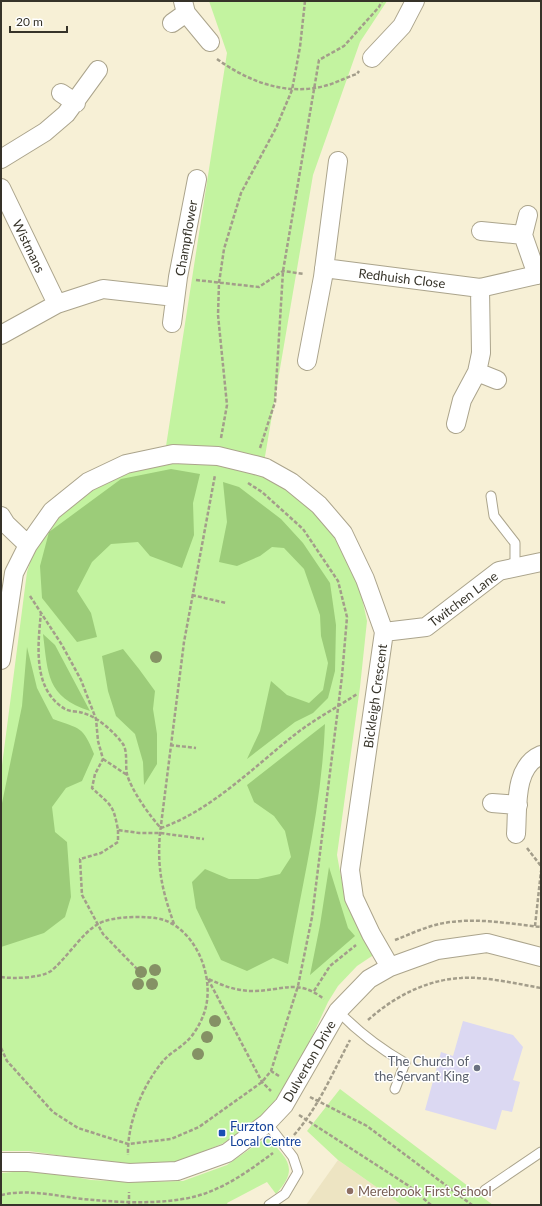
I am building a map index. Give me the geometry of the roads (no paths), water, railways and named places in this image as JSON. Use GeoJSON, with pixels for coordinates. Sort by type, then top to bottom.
{"type":"FeatureCollection","features":[{"type":"Feature","properties":{"kind":"street"},"geometry":{"type":"LineString","coordinates":[[372,58],[402,26],[416,1]]}},
{"type":"Feature","properties":{"kind":"street"},"geometry":{"type":"LineString","coordinates":[[180,12],[210,42]]}},
{"type":"Feature","properties":{"kind":"street"},"geometry":{"type":"LineString","coordinates":[[1,159],[45,132],[76,103],[98,70]]}},
{"type":"Feature","properties":{"kind":"street"},"geometry":{"type":"LineString","coordinates":[[61,93],[76,103]]}},
{"type":"Feature","properties":{"kind":"street"},"geometry":{"type":"LineString","coordinates":[[307,361],[323,272],[338,161]]}},
{"type":"Feature","properties":{"kind":"street","name":"Champflower"},"geometry":{"type":"LineString","coordinates":[[172,323],[178,278],[196,179]]}},
{"type":"Feature","properties":{"kind":"street","name":"Wistmans"},"geometry":{"type":"LineString","coordinates":[[1,188],[57,304]]}},
{"type":"Feature","properties":{"kind":"street"},"geometry":{"type":"LineString","coordinates":[[481,231],[523,235],[528,215]]}},
{"type":"Feature","properties":{"kind":"street","name":"Redhuish Close"},"geometry":{"type":"LineString","coordinates":[[323,272],[480,288],[539,274],[523,235]]}},
{"type":"Feature","properties":{"kind":"street"},"geometry":{"type":"LineString","coordinates":[[456,424],[462,400],[477,372],[481,353],[480,288]]}},
{"type":"Feature","properties":{"kind":"street"},"geometry":{"type":"LineString","coordinates":[[1,335],[57,304],[103,289],[175,297]]}},
{"type":"Feature","properties":{"kind":"street"},"geometry":{"type":"LineString","coordinates":[[477,372],[497,380]]}},
{"type":"Feature","properties":{"kind":"street","name":"Bickleigh Crescent"},"geometry":{"type":"LineString","coordinates":[[1,660],[14,573],[28,544],[52,511],[88,482],[126,464],[173,454],[218,456],[266,468],[291,482],[319,505],[343,533],[365,579],[384,632],[350,870],[354,898],[371,934],[390,967]]}},
{"type":"Feature","properties":{"kind":"street"},"geometry":{"type":"LineString","coordinates":[[1,516],[6,524],[28,544]]}},
{"type":"Feature","properties":{"kind":"street","name":"Twitchen Lane"},"geometry":{"type":"LineString","coordinates":[[384,632],[426,627],[499,571],[541,562]]}},
{"type":"Feature","properties":{"kind":"street"},"geometry":{"type":"LineString","coordinates":[[516,834],[521,776],[533,759],[541,755]]}},
{"type":"Feature","properties":{"kind":"street"},"geometry":{"type":"LineString","coordinates":[[492,803],[518,804]]}},
{"type":"Feature","properties":{"kind":"street","name":"Dulverton Drive"},"geometry":{"type":"LineString","coordinates":[[1,1162],[28,1162],[129,1173],[177,1171],[227,1153],[267,1123],[284,1105],[338,1011],[369,979],[390,967],[437,950],[487,943],[541,957]]}},
{"type":"Feature","properties":{"kind":"lane"},"geometry":{"type":"LineString","coordinates":[[491,496],[494,516],[515,543],[515,568]]}},
{"type":"Feature","properties":{"kind":"lane"},"geometry":{"type":"LineString","coordinates":[[338,1011],[356,1030],[378,1048],[406,1063],[395,1089]]}},
{"type":"Feature","properties":{"kind":"lane"},"geometry":{"type":"LineString","coordinates":[[267,1123],[293,1157],[298,1172],[285,1194],[269,1205]]}},
{"type":"Feature","properties":{"kind":"lane"},"geometry":{"type":"LineString","coordinates":[[485,1190],[541,1152]]}},
{"type":"Feature","properties":{"kind":"place","name":"The Church of the Servant King"},"geometry":{"type":"Point","coordinates":[477,1068]}},
{"type":"Feature","properties":{"kind":"place","name":"Furzton Local Centre"},"geometry":{"type":"Point","coordinates":[222,1133]}},
{"type":"Feature","properties":{"kind":"place","name":"Merebrook First School"},"geometry":{"type":"Point","coordinates":[350,1191]}}]}
